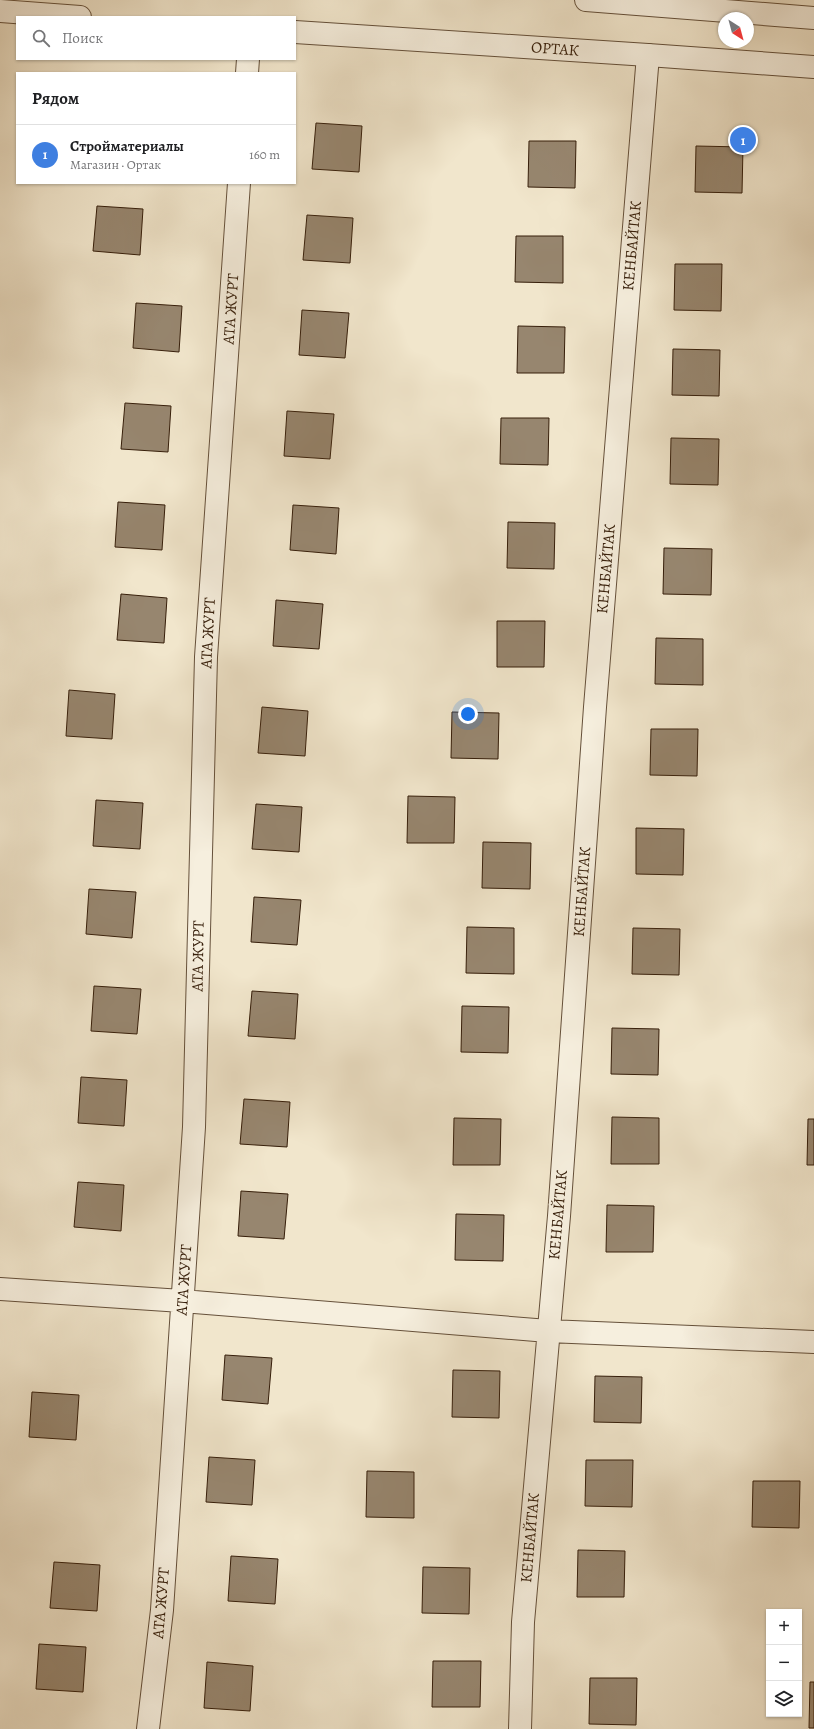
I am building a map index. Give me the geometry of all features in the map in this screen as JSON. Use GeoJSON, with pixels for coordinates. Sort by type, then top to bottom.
{"type":"FeatureCollection","features":[{"type":"Feature","properties":{"kind":"street"},"geometry":{"type":"LineString","coordinates":[[586,0],[650,2],[814,18]]}},
{"type":"Feature","properties":{"kind":"street"},"geometry":{"type":"LineString","coordinates":[[0,11],[67,16]]}},
{"type":"Feature","properties":{"kind":"street","name":"ОРТАК"},"geometry":{"type":"LineString","coordinates":[[296,32],[814,67]]}},
{"type":"Feature","properties":{"kind":"street","name":"КЕНБАЙТАК"},"geometry":{"type":"LineString","coordinates":[[520,1729],[523,1622],[559,1208],[596,699],[648,55]]}},
{"type":"Feature","properties":{"kind":"street"},"geometry":{"type":"LineString","coordinates":[[247,72],[248,60]]}},
{"type":"Feature","properties":{"kind":"street","name":"АТА ЖУРТ"},"geometry":{"type":"LineString","coordinates":[[148,1729],[162,1610],[194,1127],[206,657],[239,184]]}},
{"type":"Feature","properties":{"kind":"street"},"geometry":{"type":"LineString","coordinates":[[0,1289],[182,1301],[548,1331],[814,1342]]}},
{"type":"Feature","properties":{"kind":"building"},"geometry":{"type":"Polygon","coordinates":[[[316,123],[362,126],[359,172],[312,169],[316,123]]]}},
{"type":"Feature","properties":{"kind":"building"},"geometry":{"type":"Polygon","coordinates":[[[529,141],[576,141],[575,188],[528,187],[529,141]]]}},
{"type":"Feature","properties":{"kind":"building"},"geometry":{"type":"Polygon","coordinates":[[[696,146],[743,147],[742,193],[695,192],[696,146]]]}},
{"type":"Feature","properties":{"kind":"building"},"geometry":{"type":"Polygon","coordinates":[[[97,206],[143,209],[140,255],[93,251],[97,206]]]}},
{"type":"Feature","properties":{"kind":"building"},"geometry":{"type":"Polygon","coordinates":[[[307,215],[353,218],[350,263],[303,260],[307,215]]]}},
{"type":"Feature","properties":{"kind":"building"},"geometry":{"type":"Polygon","coordinates":[[[516,236],[563,236],[563,283],[515,282],[516,236]]]}},
{"type":"Feature","properties":{"kind":"building"},"geometry":{"type":"Polygon","coordinates":[[[675,264],[722,264],[721,311],[674,310],[675,264]]]}},
{"type":"Feature","properties":{"kind":"building"},"geometry":{"type":"Polygon","coordinates":[[[136,303],[182,306],[179,352],[133,348],[136,303]]]}},
{"type":"Feature","properties":{"kind":"building"},"geometry":{"type":"Polygon","coordinates":[[[302,310],[349,313],[345,358],[299,355],[302,310]]]}},
{"type":"Feature","properties":{"kind":"building"},"geometry":{"type":"Polygon","coordinates":[[[518,326],[565,327],[564,373],[517,373],[518,326]]]}},
{"type":"Feature","properties":{"kind":"building"},"geometry":{"type":"Polygon","coordinates":[[[673,349],[720,350],[719,396],[672,395],[673,349]]]}},
{"type":"Feature","properties":{"kind":"building"},"geometry":{"type":"Polygon","coordinates":[[[125,403],[171,406],[168,452],[121,449],[125,403]]]}},
{"type":"Feature","properties":{"kind":"building"},"geometry":{"type":"Polygon","coordinates":[[[287,411],[334,414],[330,459],[284,456],[287,411]]]}},
{"type":"Feature","properties":{"kind":"building"},"geometry":{"type":"Polygon","coordinates":[[[501,418],[549,418],[548,465],[500,464],[501,418]]]}},
{"type":"Feature","properties":{"kind":"building"},"geometry":{"type":"Polygon","coordinates":[[[671,438],[719,439],[718,485],[670,484],[671,438]]]}},
{"type":"Feature","properties":{"kind":"building"},"geometry":{"type":"Polygon","coordinates":[[[118,502],[165,505],[162,550],[115,547],[118,502]]]}},
{"type":"Feature","properties":{"kind":"building"},"geometry":{"type":"Polygon","coordinates":[[[293,505],[339,508],[336,554],[290,550],[293,505]]]}},
{"type":"Feature","properties":{"kind":"building"},"geometry":{"type":"Polygon","coordinates":[[[508,522],[555,523],[554,569],[507,568],[508,522]]]}},
{"type":"Feature","properties":{"kind":"building"},"geometry":{"type":"Polygon","coordinates":[[[664,548],[712,549],[711,595],[663,594],[664,548]]]}},
{"type":"Feature","properties":{"kind":"building"},"geometry":{"type":"Polygon","coordinates":[[[121,594],[167,598],[164,643],[117,640],[121,594]]]}},
{"type":"Feature","properties":{"kind":"building"},"geometry":{"type":"Polygon","coordinates":[[[276,600],[323,604],[319,649],[273,646],[276,600]]]}},
{"type":"Feature","properties":{"kind":"building"},"geometry":{"type":"Polygon","coordinates":[[[497,621],[545,621],[544,667],[497,667],[497,621]]]}},
{"type":"Feature","properties":{"kind":"building"},"geometry":{"type":"Polygon","coordinates":[[[656,638],[703,639],[703,685],[655,684],[656,638]]]}},
{"type":"Feature","properties":{"kind":"building"},"geometry":{"type":"Polygon","coordinates":[[[69,690],[115,694],[112,739],[66,736],[69,690]]]}},
{"type":"Feature","properties":{"kind":"building"},"geometry":{"type":"Polygon","coordinates":[[[262,707],[308,711],[305,756],[258,753],[262,707]]]}},
{"type":"Feature","properties":{"kind":"building"},"geometry":{"type":"Polygon","coordinates":[[[452,712],[499,713],[498,759],[451,758],[452,712]]]}},
{"type":"Feature","properties":{"kind":"building"},"geometry":{"type":"Polygon","coordinates":[[[651,729],[698,729],[697,776],[650,775],[651,729]]]}},
{"type":"Feature","properties":{"kind":"building"},"geometry":{"type":"Polygon","coordinates":[[[408,796],[455,797],[454,843],[407,843],[408,796]]]}},
{"type":"Feature","properties":{"kind":"building"},"geometry":{"type":"Polygon","coordinates":[[[96,800],[143,803],[140,849],[93,846],[96,800]]]}},
{"type":"Feature","properties":{"kind":"building"},"geometry":{"type":"Polygon","coordinates":[[[256,804],[302,807],[299,852],[252,849],[256,804]]]}},
{"type":"Feature","properties":{"kind":"building"},"geometry":{"type":"Polygon","coordinates":[[[636,828],[684,829],[683,875],[636,874],[636,828]]]}},
{"type":"Feature","properties":{"kind":"building"},"geometry":{"type":"Polygon","coordinates":[[[483,842],[531,843],[530,889],[482,888],[483,842]]]}},
{"type":"Feature","properties":{"kind":"building"},"geometry":{"type":"Polygon","coordinates":[[[89,889],[136,892],[132,938],[86,934],[89,889]]]}},
{"type":"Feature","properties":{"kind":"building"},"geometry":{"type":"Polygon","coordinates":[[[254,897],[301,900],[297,945],[251,942],[254,897]]]}},
{"type":"Feature","properties":{"kind":"building"},"geometry":{"type":"Polygon","coordinates":[[[467,927],[514,928],[514,974],[466,973],[467,927]]]}},
{"type":"Feature","properties":{"kind":"building"},"geometry":{"type":"Polygon","coordinates":[[[633,928],[680,929],[679,975],[632,974],[633,928]]]}},
{"type":"Feature","properties":{"kind":"building"},"geometry":{"type":"Polygon","coordinates":[[[94,986],[141,989],[137,1034],[91,1031],[94,986]]]}},
{"type":"Feature","properties":{"kind":"building"},"geometry":{"type":"Polygon","coordinates":[[[252,991],[298,994],[295,1039],[248,1036],[252,991]]]}},
{"type":"Feature","properties":{"kind":"building"},"geometry":{"type":"Polygon","coordinates":[[[462,1006],[509,1007],[508,1053],[461,1052],[462,1006]]]}},
{"type":"Feature","properties":{"kind":"building"},"geometry":{"type":"Polygon","coordinates":[[[612,1028],[659,1029],[658,1075],[611,1074],[612,1028]]]}},
{"type":"Feature","properties":{"kind":"building"},"geometry":{"type":"Polygon","coordinates":[[[81,1077],[127,1080],[124,1126],[78,1123],[81,1077]]]}},
{"type":"Feature","properties":{"kind":"building"},"geometry":{"type":"Polygon","coordinates":[[[244,1099],[290,1102],[287,1147],[240,1144],[244,1099]]]}},
{"type":"Feature","properties":{"kind":"building"},"geometry":{"type":"Polygon","coordinates":[[[612,1117],[659,1118],[659,1164],[611,1164],[612,1117]]]}},
{"type":"Feature","properties":{"kind":"building"},"geometry":{"type":"Polygon","coordinates":[[[454,1118],[501,1119],[500,1165],[453,1165],[454,1118]]]}},
{"type":"Feature","properties":{"kind":"building"},"geometry":{"type":"Polygon","coordinates":[[[808,1119],[814,1119],[814,1165],[807,1165],[808,1119]]]}},
{"type":"Feature","properties":{"kind":"building"},"geometry":{"type":"Polygon","coordinates":[[[78,1182],[124,1185],[121,1231],[74,1227],[78,1182]]]}},
{"type":"Feature","properties":{"kind":"building"},"geometry":{"type":"Polygon","coordinates":[[[241,1191],[288,1194],[284,1239],[238,1236],[241,1191]]]}},
{"type":"Feature","properties":{"kind":"building"},"geometry":{"type":"Polygon","coordinates":[[[607,1205],[654,1206],[653,1252],[606,1252],[607,1205]]]}},
{"type":"Feature","properties":{"kind":"building"},"geometry":{"type":"Polygon","coordinates":[[[456,1214],[504,1215],[503,1261],[455,1260],[456,1214]]]}},
{"type":"Feature","properties":{"kind":"building"},"geometry":{"type":"Polygon","coordinates":[[[225,1355],[272,1358],[268,1404],[222,1400],[225,1355]]]}},
{"type":"Feature","properties":{"kind":"building"},"geometry":{"type":"Polygon","coordinates":[[[453,1370],[500,1371],[499,1418],[452,1417],[453,1370]]]}},
{"type":"Feature","properties":{"kind":"building"},"geometry":{"type":"Polygon","coordinates":[[[595,1376],[642,1377],[641,1423],[594,1422],[595,1376]]]}},
{"type":"Feature","properties":{"kind":"building"},"geometry":{"type":"Polygon","coordinates":[[[32,1392],[79,1395],[76,1440],[29,1437],[32,1392]]]}},
{"type":"Feature","properties":{"kind":"building"},"geometry":{"type":"Polygon","coordinates":[[[209,1457],[255,1460],[252,1505],[206,1502],[209,1457]]]}},
{"type":"Feature","properties":{"kind":"building"},"geometry":{"type":"Polygon","coordinates":[[[586,1460],[633,1460],[632,1507],[585,1506],[586,1460]]]}},
{"type":"Feature","properties":{"kind":"building"},"geometry":{"type":"Polygon","coordinates":[[[367,1471],[414,1472],[414,1518],[366,1517],[367,1471]]]}},
{"type":"Feature","properties":{"kind":"building"},"geometry":{"type":"Polygon","coordinates":[[[753,1481],[800,1481],[799,1528],[752,1527],[753,1481]]]}},
{"type":"Feature","properties":{"kind":"building"},"geometry":{"type":"Polygon","coordinates":[[[578,1550],[625,1551],[624,1597],[577,1597],[578,1550]]]}},
{"type":"Feature","properties":{"kind":"building"},"geometry":{"type":"Polygon","coordinates":[[[231,1556],[278,1559],[275,1604],[228,1601],[231,1556]]]}},
{"type":"Feature","properties":{"kind":"building"},"geometry":{"type":"Polygon","coordinates":[[[54,1562],[100,1565],[97,1611],[50,1608],[54,1562]]]}},
{"type":"Feature","properties":{"kind":"building"},"geometry":{"type":"Polygon","coordinates":[[[423,1567],[470,1568],[469,1614],[422,1613],[423,1567]]]}},
{"type":"Feature","properties":{"kind":"building"},"geometry":{"type":"Polygon","coordinates":[[[39,1644],[86,1647],[83,1692],[36,1689],[39,1644]]]}},
{"type":"Feature","properties":{"kind":"building"},"geometry":{"type":"Polygon","coordinates":[[[433,1661],[481,1661],[480,1707],[432,1707],[433,1661]]]}},
{"type":"Feature","properties":{"kind":"building"},"geometry":{"type":"Polygon","coordinates":[[[207,1662],[253,1666],[250,1711],[204,1708],[207,1662]]]}},
{"type":"Feature","properties":{"kind":"building"},"geometry":{"type":"Polygon","coordinates":[[[590,1678],[637,1678],[636,1725],[589,1724],[590,1678]]]}},
{"type":"Feature","properties":{"kind":"building"},"geometry":{"type":"Polygon","coordinates":[[[810,1682],[814,1682],[814,1728],[809,1728],[810,1682]]]}},
{"type":"Feature","properties":{"kind":"place","name":"Стройматериалы"},"geometry":{"type":"Point","coordinates":[743,140]}}]}
